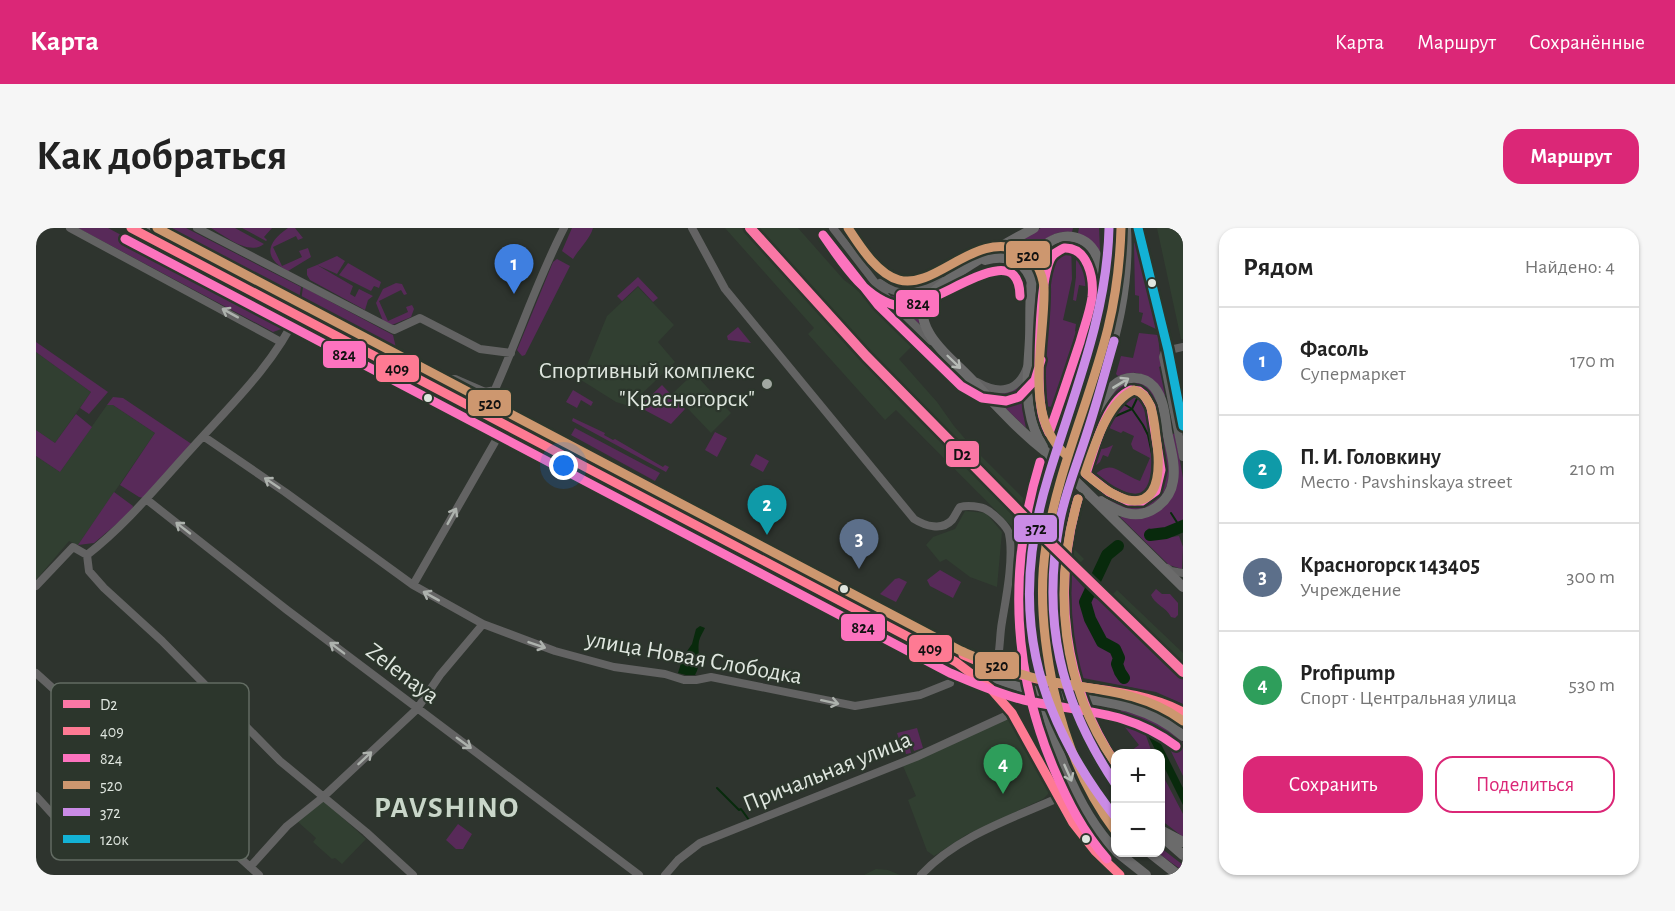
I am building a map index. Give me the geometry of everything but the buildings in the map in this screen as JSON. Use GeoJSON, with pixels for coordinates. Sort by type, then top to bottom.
{"type":"FeatureCollection","features":[{"type":"Feature","properties":{"kind":"main road"},"geometry":{"type":"LineString","coordinates":[[131,228],[437,380],[486,409],[504,423],[956,662],[996,679],[1026,688],[1145,711],[1166,722],[1183,736]]}},
{"type":"Feature","properties":{"kind":"main road"},"geometry":{"type":"LineString","coordinates":[[150,228],[300,311],[486,409],[982,663],[995,669],[1029,677],[1161,701],[1183,712]]}},
{"type":"Feature","properties":{"kind":"main road"},"geometry":{"type":"LineString","coordinates":[[1034,228],[949,278],[930,294],[923,309],[924,323],[938,347],[990,401],[1045,451],[1160,564],[1182,581]]}},
{"type":"Feature","properties":{"kind":"main road"},"geometry":{"type":"LineString","coordinates":[[1109,228],[1104,292],[1087,361],[1040,509],[1031,558],[1029,600],[1030,623],[1044,706],[1068,771],[1095,825],[1111,844]]}},
{"type":"Feature","properties":{"kind":"main road"},"geometry":{"type":"LineString","coordinates":[[1111,779],[1089,745],[1067,693],[1057,652],[1052,602],[1053,560],[1060,520],[1116,335],[1127,271],[1126,228]]}},
{"type":"Feature","properties":{"kind":"main road"},"geometry":{"type":"LineString","coordinates":[[1138,228],[1168,350],[1183,426]]}},
{"type":"Feature","properties":{"kind":"main road"},"geometry":{"type":"LineString","coordinates":[[1045,451],[1035,431],[1029,410],[1032,284],[1037,259],[1042,249],[1055,239],[1071,237],[1082,240],[1094,251],[1101,271],[1104,292]]}},
{"type":"Feature","properties":{"kind":"main road"},"geometry":{"type":"LineString","coordinates":[[974,264],[1001,257],[1013,259],[1022,266],[1032,284]]}},
{"type":"Feature","properties":{"kind":"main road"},"geometry":{"type":"LineString","coordinates":[[1088,430],[1106,396],[1119,382],[1130,378],[1150,383],[1162,402],[1174,478],[1172,488],[1163,502],[1143,513],[1126,513],[1089,494]]}},
{"type":"Feature","properties":{"kind":"main road"},"geometry":{"type":"LineString","coordinates":[[956,662],[990,688],[1012,713],[1058,798],[1084,839],[1120,875]]}},
{"type":"Feature","properties":{"kind":"main road"},"geometry":{"type":"LineString","coordinates":[[1039,677],[1056,725],[1090,786],[1111,813]]}},
{"type":"Feature","properties":{"kind":"main road"},"geometry":{"type":"LineString","coordinates":[[1138,696],[1167,710],[1183,722]]}},
{"type":"Feature","properties":{"kind":"main road"},"geometry":{"type":"LineString","coordinates":[[1165,832],[1183,842]]}},
{"type":"Feature","properties":{"kind":"main road"},"geometry":{"type":"LineString","coordinates":[[1165,839],[1183,855]]}},
{"type":"Feature","properties":{"kind":"main road"},"geometry":{"type":"LineString","coordinates":[[1124,857],[1146,875]]}},
{"type":"Feature","properties":{"kind":"main road"},"geometry":{"type":"LineString","coordinates":[[1155,857],[1178,875]]}},
{"type":"Feature","properties":{"kind":"street"},"geometry":{"type":"LineString","coordinates":[[70,228],[281,342]]}},
{"type":"Feature","properties":{"kind":"street"},"geometry":{"type":"LineString","coordinates":[[197,228],[394,330],[420,318],[480,349],[511,353]]}},
{"type":"Feature","properties":{"kind":"street"},"geometry":{"type":"LineString","coordinates":[[486,409],[564,228]]}},
{"type":"Feature","properties":{"kind":"street"},"geometry":{"type":"LineString","coordinates":[[692,228],[725,290],[914,519],[930,527],[940,526],[953,519],[957,510],[964,506],[987,510],[1007,529],[1009,535],[1008,595],[1001,624],[999,656],[995,669]]}},
{"type":"Feature","properties":{"kind":"street"},"geometry":{"type":"LineString","coordinates":[[833,228],[886,297],[938,347]]}},
{"type":"Feature","properties":{"kind":"street"},"geometry":{"type":"LineString","coordinates":[[870,274],[887,288],[903,294],[920,290],[949,278]]}},
{"type":"Feature","properties":{"kind":"street"},"geometry":{"type":"LineString","coordinates":[[87,555],[133,514],[270,360],[300,311]]}},
{"type":"Feature","properties":{"kind":"street"},"geometry":{"type":"LineString","coordinates":[[1183,347],[1168,350],[1163,354],[1183,457]]}},
{"type":"Feature","properties":{"kind":"street"},"geometry":{"type":"LineString","coordinates":[[969,377],[988,388],[1012,387],[1025,374],[1029,359]]}},
{"type":"Feature","properties":{"kind":"street"},"geometry":{"type":"LineString","coordinates":[[437,380],[455,379],[485,392],[495,390]]}},
{"type":"Feature","properties":{"kind":"street"},"geometry":{"type":"LineString","coordinates":[[413,585],[504,423]]}},
{"type":"Feature","properties":{"kind":"street","name":"улица Новая Слободка"},"geometry":{"type":"LineString","coordinates":[[203,436],[413,585],[483,624],[555,651],[614,667],[665,674],[684,680],[711,677],[855,706],[920,695],[950,683]]}},
{"type":"Feature","properties":{"kind":"street","name":"Zelenaya"},"geometry":{"type":"LineString","coordinates":[[146,499],[417,709],[639,875]]}},
{"type":"Feature","properties":{"kind":"street"},"geometry":{"type":"LineString","coordinates":[[36,586],[73,547],[87,555]]}},
{"type":"Feature","properties":{"kind":"street"},"geometry":{"type":"LineString","coordinates":[[87,555],[89,571],[94,579],[162,641],[203,683]]}},
{"type":"Feature","properties":{"kind":"street"},"geometry":{"type":"LineString","coordinates":[[250,867],[288,826],[322,798],[417,709],[440,675],[483,624]]}},
{"type":"Feature","properties":{"kind":"street"},"geometry":{"type":"LineString","coordinates":[[36,674],[51,688]]}},
{"type":"Feature","properties":{"kind":"street","name":"Причальная улица"},"geometry":{"type":"LineString","coordinates":[[665,875],[678,860],[700,843],[916,757],[1012,713]]}},
{"type":"Feature","properties":{"kind":"street"},"geometry":{"type":"LineString","coordinates":[[249,729],[280,761],[366,832],[413,875]]}},
{"type":"Feature","properties":{"kind":"street"},"geometry":{"type":"LineString","coordinates":[[36,796],[51,812]]}},
{"type":"Feature","properties":{"kind":"street"},"geometry":{"type":"LineString","coordinates":[[921,875],[944,854],[968,839],[1058,798]]}},
{"type":"Feature","properties":{"kind":"street"},"geometry":{"type":"LineString","coordinates":[[242,860],[259,875]]}},
{"type":"Feature","properties":{"kind":"shaded area"},"geometry":{"type":"Polygon","coordinates":[[[78,228],[108,228],[123,236],[126,232],[292,317],[287,327],[273,332],[78,228]]]}},
{"type":"Feature","properties":{"kind":"shaded area"},"geometry":{"type":"Polygon","coordinates":[[[162,228],[186,228],[301,287],[299,300],[162,228]]]}},
{"type":"Feature","properties":{"kind":"shaded area"},"geometry":{"type":"Polygon","coordinates":[[[211,228],[235,228],[264,244],[251,248],[244,246],[211,228]]]}},
{"type":"Feature","properties":{"kind":"shaded area"},"geometry":{"type":"Polygon","coordinates":[[[242,228],[272,228],[264,237],[266,241],[242,228]]]}},
{"type":"Feature","properties":{"kind":"shaded area"},"geometry":{"type":"Polygon","coordinates":[[[288,228],[295,228],[303,238],[298,240],[296,236],[273,247],[282,266],[302,257],[299,251],[308,248],[311,257],[288,271],[274,261],[270,250],[275,239],[288,228]]]}},
{"type":"Feature","properties":{"kind":"shaded area"},"geometry":{"type":"Polygon","coordinates":[[[572,228],[593,228],[573,259],[562,251],[572,228]]]}},
{"type":"Feature","properties":{"kind":"shaded area"},"geometry":{"type":"Polygon","coordinates":[[[725,228],[798,228],[844,280],[874,302],[914,344],[899,359],[973,448],[1084,559],[1073,570],[1054,551],[1045,560],[896,410],[885,420],[808,334],[814,328],[725,228]]]}},
{"type":"Feature","properties":{"kind":"shaded area"},"geometry":{"type":"Polygon","coordinates":[[[1041,228],[1073,228],[1072,232],[1056,233],[1046,240],[1031,264],[1016,254],[999,252],[1041,228]]]}},
{"type":"Feature","properties":{"kind":"shaded area"},"geometry":{"type":"Polygon","coordinates":[[[1079,228],[1099,228],[1100,251],[1078,233],[1079,228]]]}},
{"type":"Feature","properties":{"kind":"shaded area"},"geometry":{"type":"Polygon","coordinates":[[[1157,228],[1183,228],[1183,339],[1181,339],[1157,228]]]}},
{"type":"Feature","properties":{"kind":"shaded area"},"geometry":{"type":"Polygon","coordinates":[[[1071,241],[1072,279],[1063,320],[1076,324],[1076,332],[1055,407],[1040,406],[1040,413],[1044,424],[1071,439],[1100,449],[1113,445],[1108,457],[1103,455],[1100,462],[1083,476],[1046,436],[1035,405],[1040,263],[1052,247],[1071,241]]]}},
{"type":"Feature","properties":{"kind":"shaded area"},"geometry":{"type":"Polygon","coordinates":[[[1134,242],[1156,329],[1141,322],[1143,313],[1139,312],[1139,296],[1135,295],[1134,242]]]}},
{"type":"Feature","properties":{"kind":"shaded area"},"geometry":{"type":"Polygon","coordinates":[[[1076,246],[1086,253],[1091,275],[1090,287],[1079,285],[1076,301],[1073,300],[1076,246]]]}},
{"type":"Feature","properties":{"kind":"shaded area"},"geometry":{"type":"Polygon","coordinates":[[[337,256],[345,261],[337,274],[317,265],[337,256]]]}},
{"type":"Feature","properties":{"kind":"shaded area"},"geometry":{"type":"Polygon","coordinates":[[[557,259],[570,266],[525,355],[522,356],[517,350],[553,262],[557,259]]]}},
{"type":"Feature","properties":{"kind":"shaded area"},"geometry":{"type":"Polygon","coordinates":[[[348,263],[381,282],[379,288],[374,286],[371,291],[339,275],[348,263]]]}},
{"type":"Feature","properties":{"kind":"shaded area"},"geometry":{"type":"Polygon","coordinates":[[[317,265],[353,286],[350,294],[355,297],[359,289],[373,296],[368,300],[365,310],[310,280],[307,269],[317,265]]]}},
{"type":"Feature","properties":{"kind":"shaded area"},"geometry":{"type":"Polygon","coordinates":[[[638,277],[658,298],[653,302],[638,286],[622,301],[617,296],[638,277]]]}},
{"type":"Feature","properties":{"kind":"shaded area"},"geometry":{"type":"Polygon","coordinates":[[[396,283],[402,284],[407,294],[404,295],[401,290],[379,301],[388,321],[408,312],[406,307],[412,305],[414,309],[411,317],[392,325],[383,321],[376,303],[383,289],[396,283]]]}},
{"type":"Feature","properties":{"kind":"shaded area"},"geometry":{"type":"Polygon","coordinates":[[[303,287],[393,335],[396,348],[368,337],[301,301],[303,287]]]}},
{"type":"Feature","properties":{"kind":"shaded area"},"geometry":{"type":"Polygon","coordinates":[[[638,287],[674,325],[658,342],[675,362],[629,406],[616,402],[581,380],[607,316],[638,287]]]}},
{"type":"Feature","properties":{"kind":"shaded area"},"geometry":{"type":"Polygon","coordinates":[[[923,294],[918,309],[919,324],[891,296],[905,298],[923,294]]]}},
{"type":"Feature","properties":{"kind":"shaded area"},"geometry":{"type":"Polygon","coordinates":[[[738,327],[751,343],[728,340],[727,336],[738,327]]]}},
{"type":"Feature","properties":{"kind":"shaded area"},"geometry":{"type":"Polygon","coordinates":[[[1139,333],[1158,335],[1161,366],[1159,367],[1164,396],[1150,379],[1140,373],[1118,376],[1116,374],[1121,356],[1133,358],[1139,333]]]}},
{"type":"Feature","properties":{"kind":"shaded area"},"geometry":{"type":"Polygon","coordinates":[[[36,342],[108,392],[89,414],[80,408],[91,392],[36,352],[36,342]]]}},
{"type":"Feature","properties":{"kind":"shaded area"},"geometry":{"type":"Polygon","coordinates":[[[36,352],[91,392],[55,443],[36,430],[36,352]]]}},
{"type":"Feature","properties":{"kind":"shaded area"},"geometry":{"type":"Polygon","coordinates":[[[694,373],[731,413],[711,433],[673,393],[694,373]]]}},
{"type":"Feature","properties":{"kind":"shaded area"},"geometry":{"type":"Polygon","coordinates":[[[1123,383],[1144,384],[1153,392],[1159,407],[1169,462],[1168,483],[1160,498],[1138,509],[1116,505],[1089,480],[1103,469],[1113,468],[1140,481],[1150,458],[1133,449],[1131,444],[1134,436],[1100,424],[1113,394],[1123,383]]]}},
{"type":"Feature","properties":{"kind":"shaded area"},"geometry":{"type":"Polygon","coordinates":[[[662,385],[685,409],[671,424],[639,407],[662,385]]]}},
{"type":"Feature","properties":{"kind":"shaded area"},"geometry":{"type":"Polygon","coordinates":[[[1021,385],[1026,428],[990,393],[1006,393],[1021,385]]]}},
{"type":"Feature","properties":{"kind":"shaded area"},"geometry":{"type":"Polygon","coordinates":[[[573,390],[593,402],[591,406],[581,400],[577,408],[566,402],[573,390]]]}},
{"type":"Feature","properties":{"kind":"shaded area"},"geometry":{"type":"Polygon","coordinates":[[[113,397],[123,398],[193,445],[143,498],[120,485],[155,433],[113,405],[107,405],[113,397]]]}},
{"type":"Feature","properties":{"kind":"shaded area"},"geometry":{"type":"Polygon","coordinates":[[[107,405],[113,405],[155,433],[78,545],[69,541],[36,580],[36,456],[60,472],[107,405]]]}},
{"type":"Feature","properties":{"kind":"shaded area"},"geometry":{"type":"Polygon","coordinates":[[[76,414],[92,427],[60,472],[36,456],[36,430],[55,443],[76,414]]]}},
{"type":"Feature","properties":{"kind":"shaded area"},"geometry":{"type":"Polygon","coordinates":[[[573,418],[605,433],[604,435],[663,467],[665,465],[669,467],[666,472],[572,421],[573,418]]]}},
{"type":"Feature","properties":{"kind":"shaded area"},"geometry":{"type":"Polygon","coordinates":[[[575,428],[660,473],[655,481],[571,435],[575,428]]]}},
{"type":"Feature","properties":{"kind":"shaded area"},"geometry":{"type":"Polygon","coordinates":[[[715,432],[727,438],[717,457],[705,450],[715,432]]]}},
{"type":"Feature","properties":{"kind":"shaded area"},"geometry":{"type":"Polygon","coordinates":[[[1175,433],[1183,478],[1183,519],[1167,529],[1158,531],[1149,528],[1147,530],[1152,540],[1179,536],[1183,547],[1182,569],[1169,565],[1120,517],[1166,505],[1173,434],[1175,433]]]}},
{"type":"Feature","properties":{"kind":"shaded area"},"geometry":{"type":"Polygon","coordinates":[[[756,454],[769,461],[763,472],[750,465],[756,454]]]}},
{"type":"Feature","properties":{"kind":"shaded area"},"geometry":{"type":"Polygon","coordinates":[[[114,492],[133,506],[132,511],[94,543],[78,545],[114,492]]]}},
{"type":"Feature","properties":{"kind":"shaded area"},"geometry":{"type":"Polygon","coordinates":[[[965,511],[986,513],[1002,532],[997,587],[970,577],[946,559],[940,562],[926,545],[933,537],[955,529],[965,511]]]}},
{"type":"Feature","properties":{"kind":"shaded area"},"geometry":{"type":"Polygon","coordinates":[[[940,570],[961,582],[953,598],[930,586],[927,580],[940,570]]]}},
{"type":"Feature","properties":{"kind":"shaded area"},"geometry":{"type":"Polygon","coordinates":[[[1071,573],[1092,597],[1102,601],[1183,678],[1183,704],[1156,692],[1078,677],[1069,611],[1071,573]]]}},
{"type":"Feature","properties":{"kind":"shaded area"},"geometry":{"type":"Polygon","coordinates":[[[899,578],[907,582],[896,602],[880,594],[895,579],[899,578]]]}},
{"type":"Feature","properties":{"kind":"shaded area"},"geometry":{"type":"Polygon","coordinates":[[[1156,589],[1162,594],[1170,594],[1178,603],[1178,615],[1175,618],[1171,617],[1151,595],[1156,589]]]}},
{"type":"Feature","properties":{"kind":"shaded area"},"geometry":{"type":"Polygon","coordinates":[[[1117,590],[1183,653],[1183,676],[1105,602],[1117,590]]]}},
{"type":"Feature","properties":{"kind":"shaded area"},"geometry":{"type":"Polygon","coordinates":[[[700,626],[705,628],[699,641],[697,671],[695,675],[678,673],[683,657],[692,644],[696,629],[700,626]]]}},
{"type":"Feature","properties":{"kind":"shaded area"},"geometry":{"type":"Polygon","coordinates":[[[1121,710],[1156,721],[1183,743],[1183,776],[1166,741],[1151,723],[1144,726],[1151,749],[1134,749],[1139,745],[1124,726],[1127,723],[1120,713],[1121,710]]]}},
{"type":"Feature","properties":{"kind":"shaded area"},"geometry":{"type":"Polygon","coordinates":[[[1006,719],[1013,723],[1049,791],[1048,794],[1043,799],[966,835],[934,856],[927,851],[908,800],[916,796],[903,766],[1006,719]]]}},
{"type":"Feature","properties":{"kind":"shaded area"},"geometry":{"type":"Polygon","coordinates":[[[1151,724],[1164,749],[1155,749],[1145,727],[1151,724]]]}},
{"type":"Feature","properties":{"kind":"shaded area"},"geometry":{"type":"Polygon","coordinates":[[[917,728],[923,748],[914,751],[912,744],[909,744],[911,753],[906,754],[897,733],[917,728]]]}},
{"type":"Feature","properties":{"kind":"shaded area"},"geometry":{"type":"Polygon","coordinates":[[[1165,752],[1183,788],[1183,805],[1165,769],[1165,752]]]}},
{"type":"Feature","properties":{"kind":"shaded area"},"geometry":{"type":"Polygon","coordinates":[[[1165,780],[1183,814],[1183,837],[1165,823],[1165,780]]]}},
{"type":"Feature","properties":{"kind":"shaded area"},"geometry":{"type":"Polygon","coordinates":[[[324,801],[366,839],[342,864],[335,858],[332,859],[313,842],[316,838],[297,821],[324,801]]]}},
{"type":"Feature","properties":{"kind":"shaded area"},"geometry":{"type":"Polygon","coordinates":[[[458,824],[472,834],[463,849],[456,849],[446,840],[458,824]]]}},
{"type":"Feature","properties":{"kind":"shaded area"},"geometry":{"type":"Polygon","coordinates":[[[1165,851],[1183,865],[1183,871],[1164,857],[1165,851]]]}},
{"type":"Feature","properties":{"kind":"shaded area"},"geometry":{"type":"Polygon","coordinates":[[[876,869],[888,870],[900,875],[864,875],[876,869]]]}},
{"type":"Feature","properties":{"kind":"waterway"},"geometry":{"type":"LineString","coordinates":[[1102,422],[1132,409],[1142,388]]}},
{"type":"Feature","properties":{"kind":"waterway"},"geometry":{"type":"LineString","coordinates":[[1114,398],[1132,409],[1148,435],[1157,477],[1153,490],[1141,500]]}},
{"type":"Feature","properties":{"kind":"waterway"},"geometry":{"type":"LineString","coordinates":[[1148,435],[1158,432]]}},
{"type":"Feature","properties":{"kind":"waterway"},"geometry":{"type":"LineString","coordinates":[[1171,513],[1180,527]]}},
{"type":"Feature","properties":{"kind":"waterway"},"geometry":{"type":"LineString","coordinates":[[1150,535],[1166,533],[1183,526]]}},
{"type":"Feature","properties":{"kind":"waterway"},"geometry":{"type":"LineString","coordinates":[[1118,546],[1107,555],[1085,602],[1090,619],[1102,642],[1115,649],[1119,658],[1117,664],[1124,678]]}},
{"type":"Feature","properties":{"kind":"waterway"},"geometry":{"type":"LineString","coordinates":[[717,788],[739,810],[741,809],[749,820]]}},
{"type":"Feature","properties":{"kind":"transit line","name":"409"},"geometry":{"type":"LineString","coordinates":[[131,228],[956,662],[990,688],[1012,713],[1073,823],[1095,851],[1120,875]]}},
{"type":"Feature","properties":{"kind":"transit line","name":"520"},"geometry":{"type":"LineString","coordinates":[[157,228],[961,651],[1004,668],[1048,681],[1118,693],[1152,703],[1183,721]]}},
{"type":"Feature","properties":{"kind":"transit line","name":"D2"},"geometry":{"type":"LineString","coordinates":[[750,228],[866,356],[1049,542],[1183,672]]}},
{"type":"Feature","properties":{"kind":"transit line","name":"520"},"geometry":{"type":"LineString","coordinates":[[848,228],[876,266],[899,280],[913,281],[928,276],[973,253],[990,248],[1006,247],[1024,252],[1036,263],[1044,287],[1040,398],[1044,419],[1052,438],[1066,455]]}},
{"type":"Feature","properties":{"kind":"transit line","name":"372"},"geometry":{"type":"LineString","coordinates":[[1109,228],[1107,261],[1095,324],[1078,386],[1048,478],[1036,526],[1030,571],[1030,615],[1036,657],[1047,698],[1065,739],[1111,811]]}},
{"type":"Feature","properties":{"kind":"transit line","name":"520"},"geometry":{"type":"LineString","coordinates":[[1111,825],[1086,783],[1064,728],[1047,655],[1042,583],[1051,518],[1111,316],[1120,253],[1121,228]]}},
{"type":"Feature","properties":{"kind":"transit line","name":"120к"},"geometry":{"type":"LineString","coordinates":[[1138,228],[1168,350],[1183,426]]}},
{"type":"Feature","properties":{"kind":"transit line","name":"824"},"geometry":{"type":"LineString","coordinates":[[823,235],[878,305],[961,386],[982,398],[1006,401],[1019,397],[1035,380],[1041,360]]}},
{"type":"Feature","properties":{"kind":"transit line","name":"824"},"geometry":{"type":"LineString","coordinates":[[823,235],[865,288],[875,296],[899,306],[914,305],[990,272],[1005,271],[1016,278],[1020,296]]}},
{"type":"Feature","properties":{"kind":"transit line","name":"824"},"geometry":{"type":"LineString","coordinates":[[125,239],[950,673],[1014,698],[1121,719],[1158,734],[1176,746]]}},
{"type":"Feature","properties":{"kind":"transit line","name":"824"},"geometry":{"type":"LineString","coordinates":[[1064,248],[1072,249],[1084,258],[1092,281],[1092,297],[1080,342],[1049,433],[1042,414],[1040,393],[1041,310],[1046,272],[1050,260],[1054,254],[1064,248]]}},
{"type":"Feature","properties":{"kind":"transit line","name":"372"},"geometry":{"type":"LineString","coordinates":[[1111,777],[1081,723],[1069,691],[1060,659],[1053,592],[1060,520],[1114,341]]}},
{"type":"Feature","properties":{"kind":"transit line","name":"824"},"geometry":{"type":"LineString","coordinates":[[1131,390],[1139,391],[1144,395],[1151,407],[1161,470],[1156,491],[1142,501],[1128,501],[1109,492],[1086,474],[1108,415],[1122,395],[1131,390]]}},
{"type":"Feature","properties":{"kind":"transit line","name":"520"},"geometry":{"type":"LineString","coordinates":[[1134,390],[1149,402],[1155,425],[1158,461],[1157,479],[1152,492],[1144,499],[1133,501],[1119,497],[1103,488],[1085,473],[1097,438],[1109,415],[1116,404],[1134,390]]}},
{"type":"Feature","properties":{"kind":"transit line","name":"824"},"geometry":{"type":"LineString","coordinates":[[1040,462],[1030,501],[1019,579],[1022,655],[1029,693],[1054,769],[1077,816],[1107,859]]}},
{"type":"Feature","properties":{"kind":"transit line","name":"824"},"geometry":{"type":"LineString","coordinates":[[1078,499],[1070,533],[1066,567],[1067,636],[1084,702],[1098,734],[1111,756]]}},
{"type":"Feature","properties":{"kind":"transit line","name":"520"},"geometry":{"type":"LineString","coordinates":[[1078,499],[1065,567],[1064,601],[1067,636],[1073,669],[1083,702],[1111,756]]}},
{"type":"Feature","properties":{"kind":"transit line","name":"409"},"geometry":{"type":"LineString","coordinates":[[963,655],[1020,675],[1137,696],[1183,712]]}},
{"type":"Feature","properties":{"kind":"place","name":"Фасоль"},"geometry":{"type":"Point","coordinates":[514,294]}},
{"type":"Feature","properties":{"kind":"place","name":"Спортивный комплекс \"Красногорск\""},"geometry":{"type":"Point","coordinates":[767,384]}},
{"type":"Feature","properties":{"kind":"place","name":"П. И. Головкину"},"geometry":{"type":"Point","coordinates":[767,535]}},
{"type":"Feature","properties":{"kind":"place","name":"Красногорск 143405"},"geometry":{"type":"Point","coordinates":[859,569]}},
{"type":"Feature","properties":{"kind":"place","name":"Profipump"},"geometry":{"type":"Point","coordinates":[1003,794]}},
{"type":"Feature","properties":{"kind":"district","name":"PAVSHINO"},"geometry":{"type":"Point","coordinates":[447,807]}}]}
